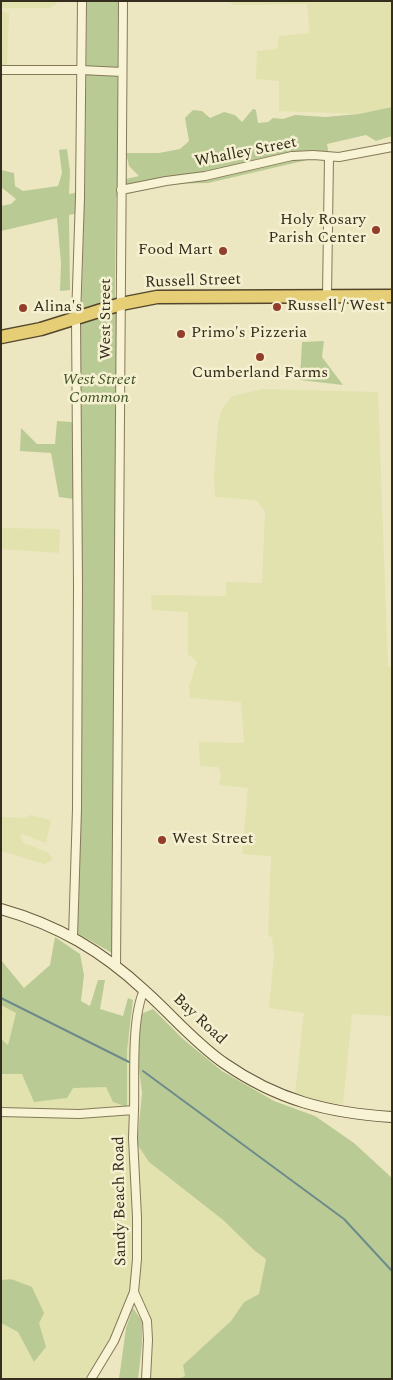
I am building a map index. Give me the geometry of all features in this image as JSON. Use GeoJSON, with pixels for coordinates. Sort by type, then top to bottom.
{"type":"FeatureCollection","features":[{"type":"Feature","properties":{"kind":"highway","name":"Russell Street"},"geometry":{"type":"LineString","coordinates":[[1,337],[41,329],[121,304],[157,297],[392,296]]}},
{"type":"Feature","properties":{"kind":"main road","name":"Bay Road"},"geometry":{"type":"LineString","coordinates":[[1,909],[36,920],[92,948],[144,990],[209,1052],[237,1072],[264,1087],[320,1108],[392,1117]]}},
{"type":"Feature","properties":{"kind":"street","name":"West Street"},"geometry":{"type":"LineString","coordinates":[[73,937],[78,578],[76,318],[80,205],[82,1]]}},
{"type":"Feature","properties":{"kind":"street","name":"West Street"},"geometry":{"type":"LineString","coordinates":[[116,967],[123,1]]}},
{"type":"Feature","properties":{"kind":"street"},"geometry":{"type":"LineString","coordinates":[[1,70],[122,72]]}},
{"type":"Feature","properties":{"kind":"street","name":"Whalley Street"},"geometry":{"type":"LineString","coordinates":[[121,190],[205,176],[292,156],[338,157],[392,146]]}},
{"type":"Feature","properties":{"kind":"street"},"geometry":{"type":"LineString","coordinates":[[327,296],[329,157]]}},
{"type":"Feature","properties":{"kind":"street","name":"Sandy Beach Road"},"geometry":{"type":"LineString","coordinates":[[144,990],[139,1002],[137,1021],[133,1138],[137,1217],[137,1259],[134,1292],[147,1321],[146,1379]]}},
{"type":"Feature","properties":{"kind":"street"},"geometry":{"type":"LineString","coordinates":[[1,1112],[80,1114],[134,1110]]}},
{"type":"Feature","properties":{"kind":"street"},"geometry":{"type":"LineString","coordinates":[[91,1379],[114,1341],[134,1292]]}},
{"type":"Feature","properties":{"kind":"green space"},"geometry":{"type":"Polygon","coordinates":[[[1,1],[57,1],[50,8],[1,8],[1,1]]]}},
{"type":"Feature","properties":{"kind":"green space","name":"West Street Common"},"geometry":{"type":"Polygon","coordinates":[[[87,1],[118,1],[117,181],[139,176],[129,166],[126,153],[159,153],[180,149],[189,141],[185,118],[193,110],[202,111],[210,118],[224,112],[235,115],[242,122],[253,109],[256,110],[258,123],[268,122],[273,118],[283,119],[295,115],[325,117],[359,114],[392,107],[392,136],[376,141],[366,135],[327,144],[329,155],[208,183],[168,184],[116,197],[115,297],[117,318],[112,953],[77,933],[81,328],[84,212],[69,215],[70,290],[60,291],[61,263],[57,218],[1,231],[1,206],[11,204],[16,199],[1,187],[1,170],[14,173],[15,186],[23,191],[58,186],[62,173],[59,150],[67,149],[70,171],[69,194],[85,191],[87,1]]]}},
{"type":"Feature","properties":{"kind":"green space"},"geometry":{"type":"Polygon","coordinates":[[[226,1],[392,1],[392,107],[359,114],[279,111],[279,81],[256,79],[257,51],[277,49],[279,36],[310,33],[307,4],[235,5],[226,1]]]}},
{"type":"Feature","properties":{"kind":"green space"},"geometry":{"type":"Polygon","coordinates":[[[1,11],[9,14],[7,66],[1,65],[1,11]]]}},
{"type":"Feature","properties":{"kind":"green space"},"geometry":{"type":"Polygon","coordinates":[[[324,341],[322,357],[343,385],[300,380],[302,342],[324,341]]]}},
{"type":"Feature","properties":{"kind":"green space"},"geometry":{"type":"Polygon","coordinates":[[[263,389],[378,392],[388,667],[392,667],[392,1016],[352,1014],[343,1104],[326,1103],[295,1093],[304,1013],[269,1008],[274,955],[272,938],[268,934],[271,856],[242,854],[248,788],[219,785],[221,774],[218,767],[200,766],[199,742],[244,743],[241,702],[190,698],[189,686],[197,662],[188,654],[188,612],[152,610],[151,595],[226,596],[226,582],[262,583],[265,511],[256,500],[215,497],[214,475],[218,424],[222,409],[232,396],[263,389]]]}},
{"type":"Feature","properties":{"kind":"green space"},"geometry":{"type":"Polygon","coordinates":[[[57,421],[72,422],[74,499],[59,497],[51,453],[20,451],[21,428],[37,444],[55,444],[57,421]]]}},
{"type":"Feature","properties":{"kind":"green space"},"geometry":{"type":"Polygon","coordinates":[[[1,528],[60,529],[59,553],[1,549],[1,528]]]}},
{"type":"Feature","properties":{"kind":"green space"},"geometry":{"type":"Polygon","coordinates":[[[29,815],[51,820],[46,843],[22,834],[20,837],[24,843],[49,853],[53,860],[44,864],[1,851],[1,817],[26,818],[29,815]]]}},
{"type":"Feature","properties":{"kind":"green space"},"geometry":{"type":"Polygon","coordinates":[[[55,937],[80,954],[84,975],[81,1001],[90,1006],[98,980],[105,980],[100,1009],[123,1016],[128,998],[133,1000],[127,1050],[127,1107],[113,1102],[106,1087],[73,1088],[67,1098],[34,1102],[22,1074],[1,1074],[1,1039],[8,1045],[16,1013],[1,1005],[1,960],[24,988],[50,965],[55,937]]]}},
{"type":"Feature","properties":{"kind":"green space"},"geometry":{"type":"Polygon","coordinates":[[[1,990],[130,1037],[129,1107],[77,1111],[1,1110],[1,990]]]}},
{"type":"Feature","properties":{"kind":"green space"},"geometry":{"type":"Polygon","coordinates":[[[153,1009],[183,1039],[222,1071],[274,1101],[315,1116],[354,1143],[392,1178],[392,1379],[178,1379],[185,1376],[183,1365],[231,1321],[244,1302],[259,1294],[266,1259],[223,1220],[149,1162],[137,1144],[142,1093],[138,1061],[141,1014],[153,1009]]]}},
{"type":"Feature","properties":{"kind":"green space"},"geometry":{"type":"Polygon","coordinates":[[[129,1115],[134,1251],[130,1293],[111,1341],[84,1379],[1,1379],[1,1323],[18,1332],[34,1362],[46,1347],[12,1279],[1,1280],[1,1116],[81,1117],[129,1115]]]}},
{"type":"Feature","properties":{"kind":"green space"},"geometry":{"type":"Polygon","coordinates":[[[137,1144],[149,1162],[223,1220],[255,1251],[266,1258],[259,1294],[244,1302],[231,1321],[183,1365],[186,1376],[178,1379],[149,1379],[151,1341],[139,1295],[142,1237],[137,1144]]]}},
{"type":"Feature","properties":{"kind":"green space"},"geometry":{"type":"Polygon","coordinates":[[[11,1279],[32,1287],[44,1313],[39,1323],[46,1347],[34,1362],[18,1332],[1,1323],[1,1280],[11,1279]]]}},
{"type":"Feature","properties":{"kind":"green space"},"geometry":{"type":"Polygon","coordinates":[[[133,1308],[142,1321],[142,1345],[138,1379],[119,1379],[126,1328],[133,1308]]]}},
{"type":"Feature","properties":{"kind":"waterway"},"geometry":{"type":"LineString","coordinates":[[1,998],[129,1062]]}},
{"type":"Feature","properties":{"kind":"waterway"},"geometry":{"type":"LineString","coordinates":[[143,1071],[344,1219],[392,1271]]}},
{"type":"Feature","properties":{"kind":"place","name":"Holy Rosary Parish Center"},"geometry":{"type":"Point","coordinates":[376,230]}},
{"type":"Feature","properties":{"kind":"place","name":"Food Mart"},"geometry":{"type":"Point","coordinates":[223,251]}},
{"type":"Feature","properties":{"kind":"place","name":"Russell / West"},"geometry":{"type":"Point","coordinates":[277,307]}},
{"type":"Feature","properties":{"kind":"place","name":"Alina's"},"geometry":{"type":"Point","coordinates":[23,308]}},
{"type":"Feature","properties":{"kind":"place","name":"Primo's Pizzeria"},"geometry":{"type":"Point","coordinates":[181,334]}},
{"type":"Feature","properties":{"kind":"place","name":"Cumberland Farms"},"geometry":{"type":"Point","coordinates":[260,357]}},
{"type":"Feature","properties":{"kind":"place","name":"West Street"},"geometry":{"type":"Point","coordinates":[162,840]}}]}
